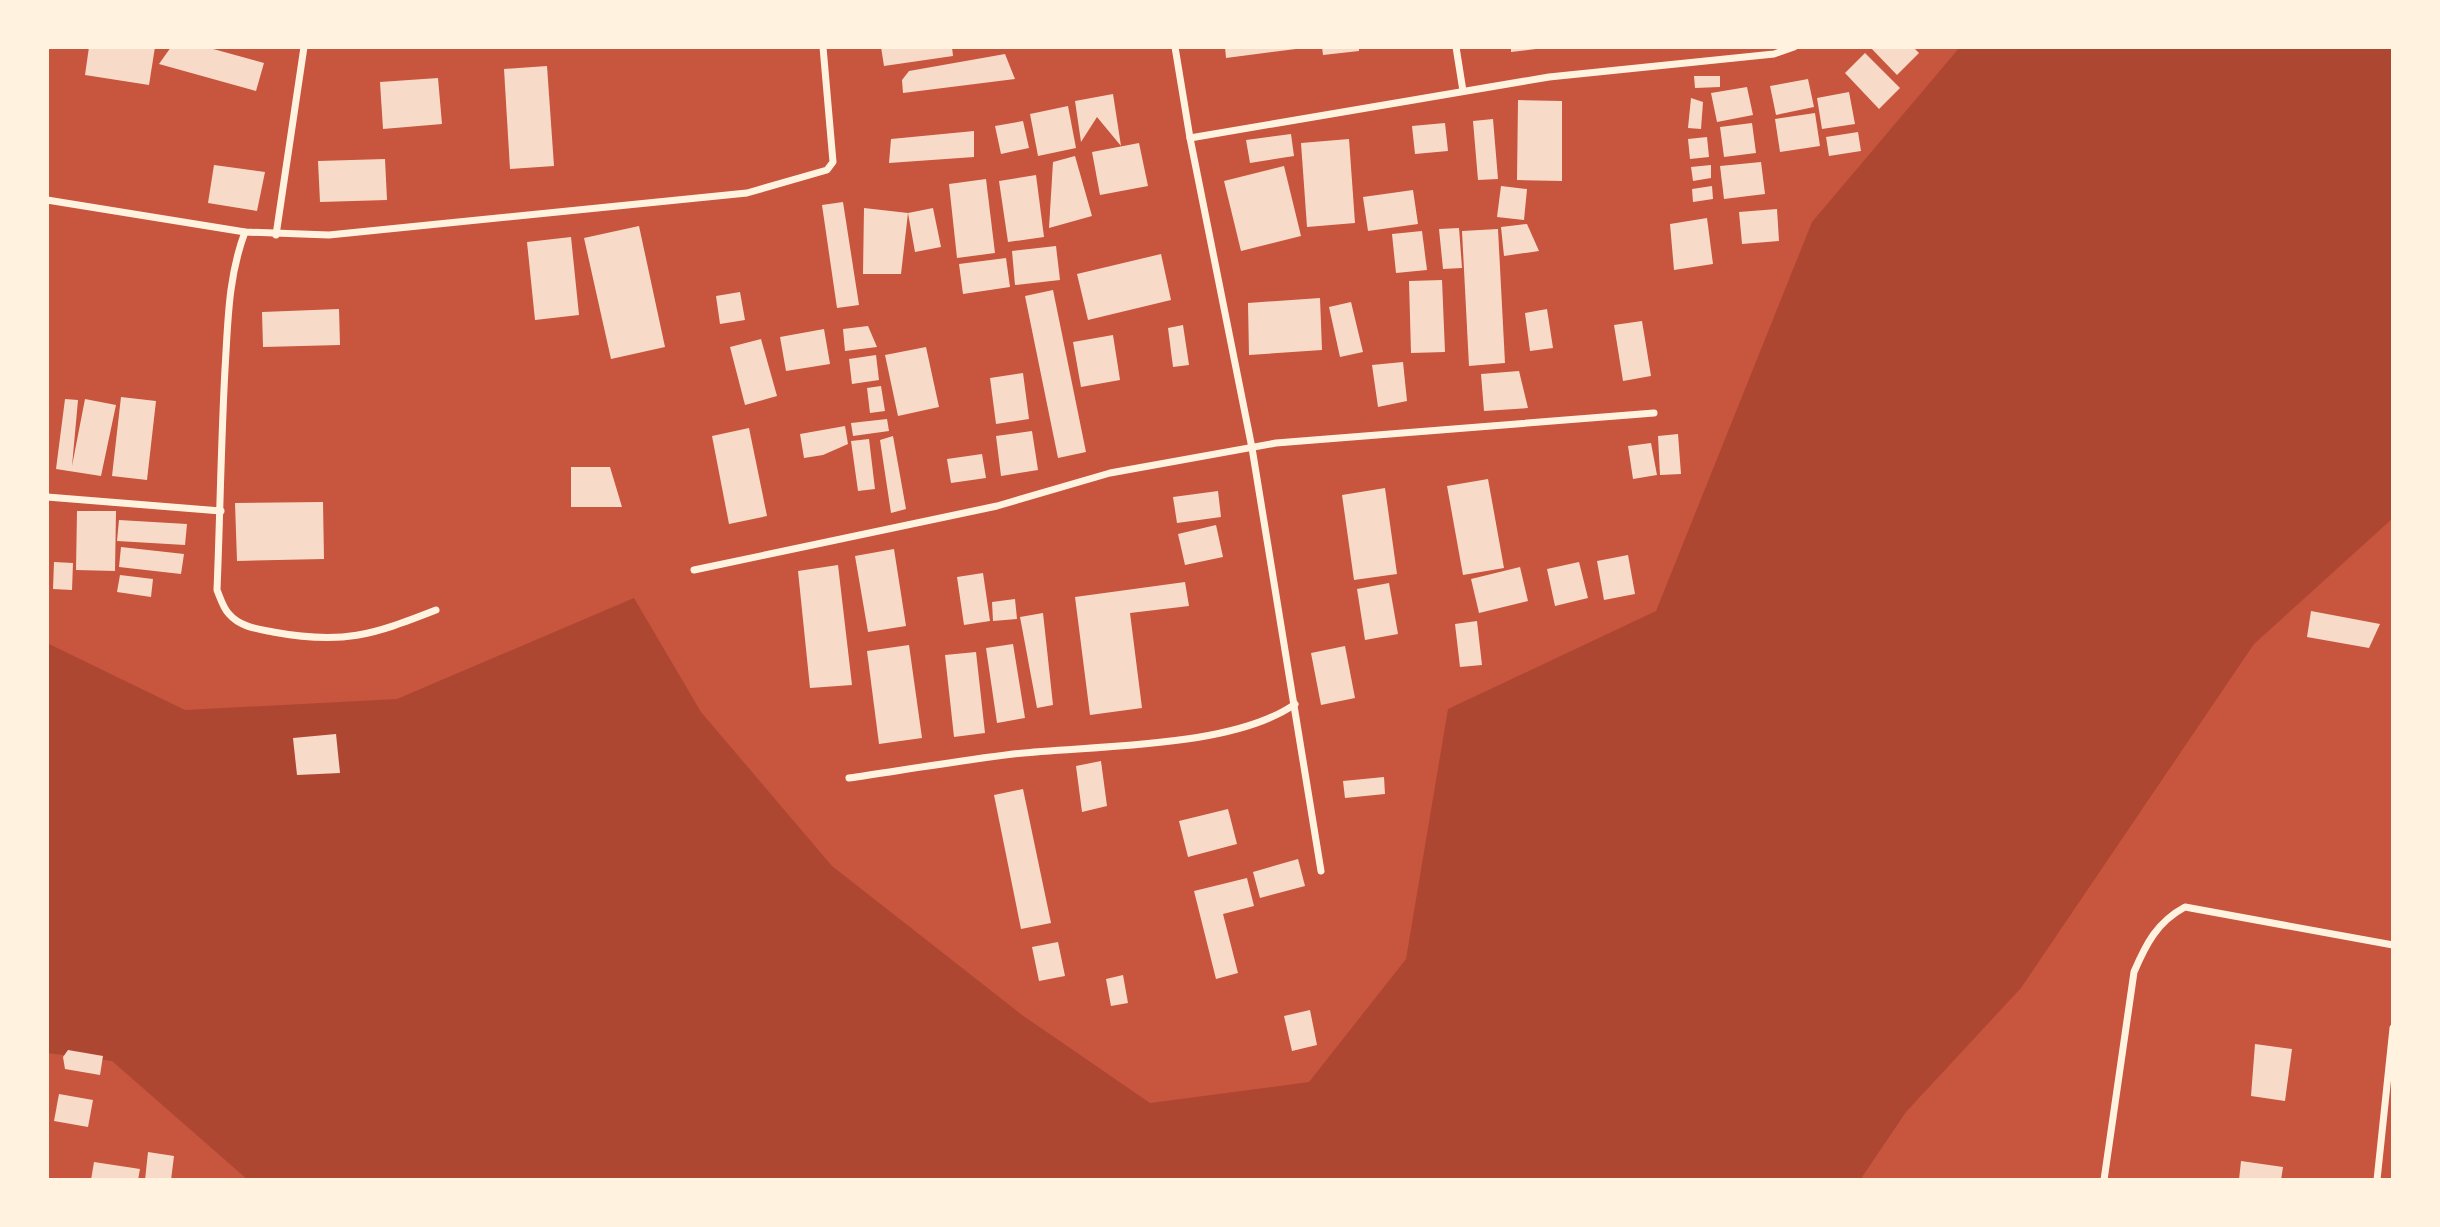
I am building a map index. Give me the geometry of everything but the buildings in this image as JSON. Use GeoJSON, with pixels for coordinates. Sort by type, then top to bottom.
{"type":"FeatureCollection","features":[{"type":"Feature","properties":{"kind":"street"},"geometry":{"type":"LineString","coordinates":[[276,235],[304,47]]}},
{"type":"Feature","properties":{"kind":"street"},"geometry":{"type":"LineString","coordinates":[[47,200],[276,235],[388,231],[568,209],[747,193],[827,170],[834,162],[823,47]]}},
{"type":"Feature","properties":{"kind":"street"},"geometry":{"type":"LineString","coordinates":[[1175,47],[1190,138],[1252,448],[1321,871]]}},
{"type":"Feature","properties":{"kind":"street"},"geometry":{"type":"LineString","coordinates":[[1456,47],[1463,91]]}},
{"type":"Feature","properties":{"kind":"street"},"geometry":{"type":"LineString","coordinates":[[1190,138],[1463,91],[1651,65],[1773,54],[1794,47]]}},
{"type":"Feature","properties":{"kind":"street"},"geometry":{"type":"LineString","coordinates":[[245,232],[234,260],[230,284],[220,510],[217,590],[229,614],[247,627],[311,639],[350,639],[384,631],[436,610]]}},
{"type":"Feature","properties":{"kind":"street"},"geometry":{"type":"LineString","coordinates":[[694,570],[997,506],[1110,473],[1252,448],[1333,438],[1654,413]]}},
{"type":"Feature","properties":{"kind":"street"},"geometry":{"type":"LineString","coordinates":[[47,497],[220,510]]}},
{"type":"Feature","properties":{"kind":"street"},"geometry":{"type":"LineString","coordinates":[[849,778],[1012,754],[1174,740],[1234,730],[1277,716],[1295,704]]}},
{"type":"Feature","properties":{"kind":"street"},"geometry":{"type":"LineString","coordinates":[[2104,1180],[2134,972],[2148,941],[2166,917],[2185,907],[2393,945]]}},
{"type":"Feature","properties":{"kind":"street"},"geometry":{"type":"LineString","coordinates":[[2377,1180],[2393,1028]]}},
{"type":"Feature","properties":{"kind":"shaded area"},"geometry":{"type":"Polygon","coordinates":[[[1960,47],[2393,47],[2393,518],[2254,644],[2021,988],[1906,1112],[1860,1180],[248,1180],[112,1061],[47,1053],[47,643],[185,710],[397,699],[634,598],[701,712],[832,866],[1022,1015],[1150,1103],[1309,1082],[1406,959],[1448,709],[1656,611],[1812,222],[1960,47]]]}}]}
